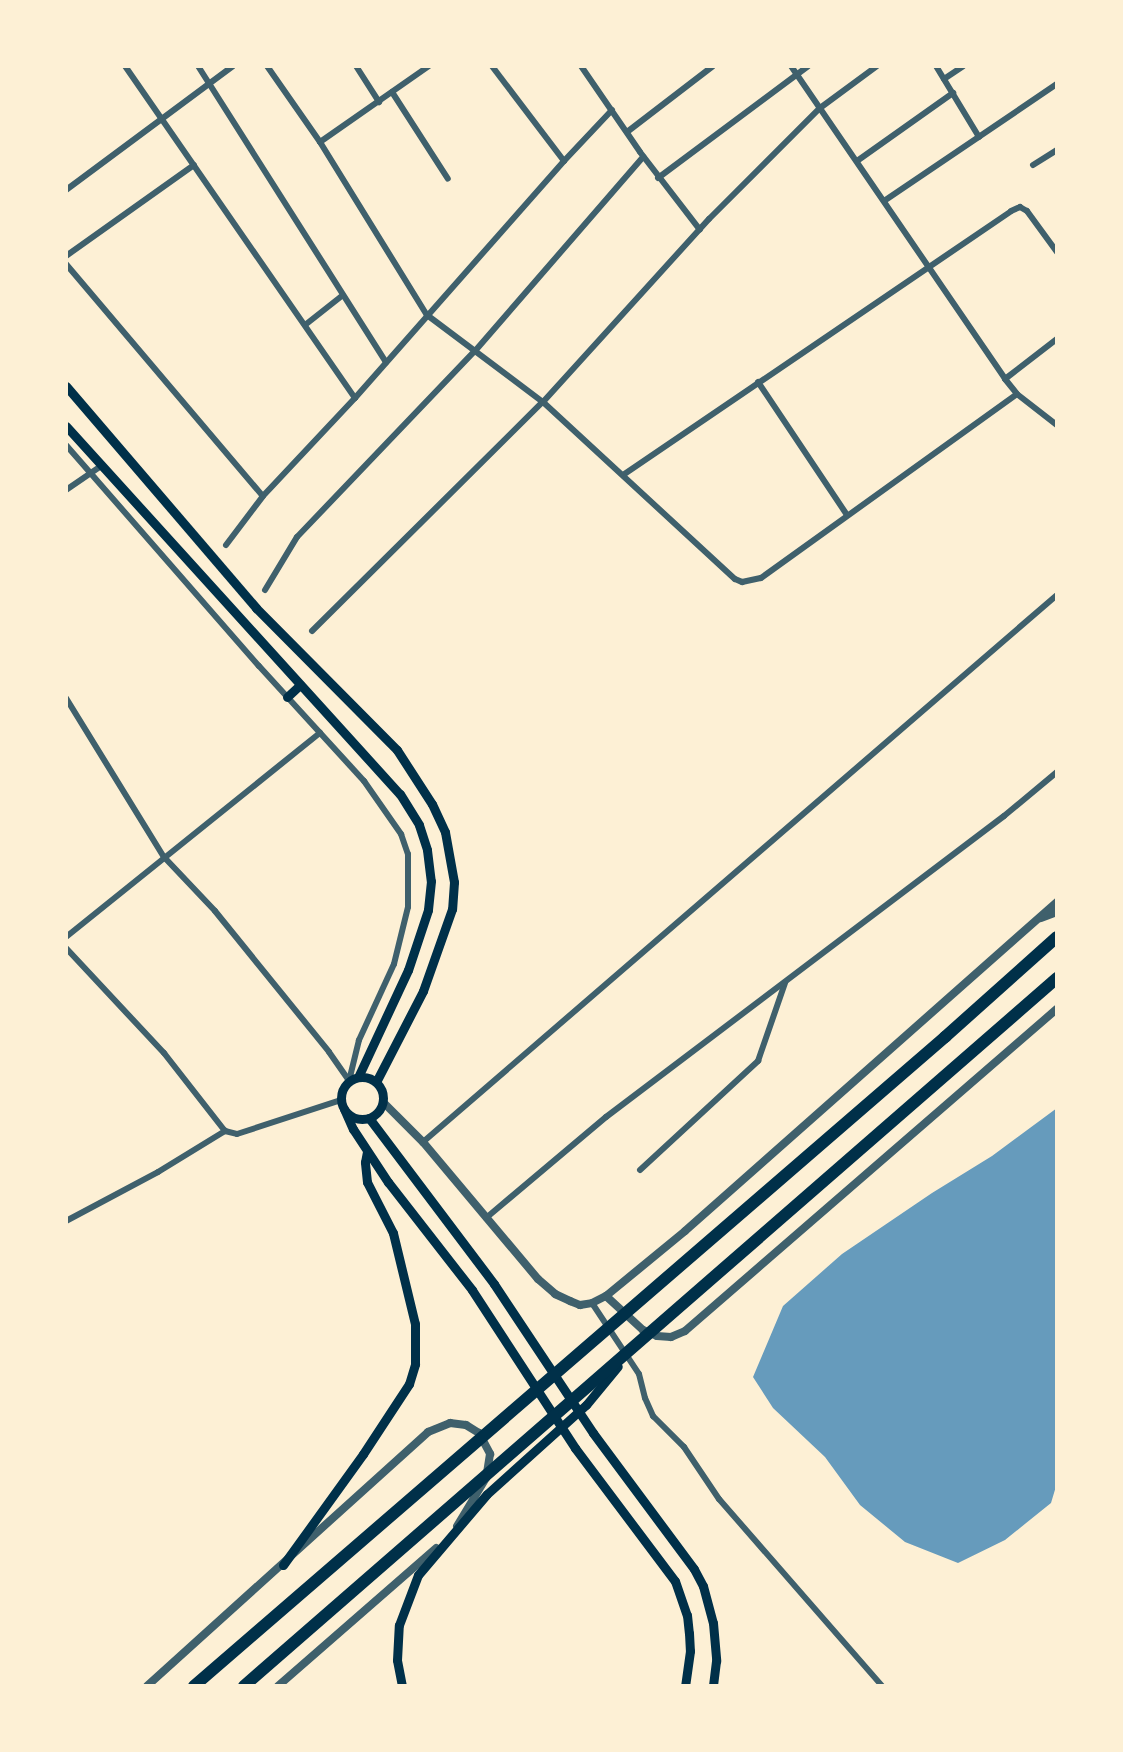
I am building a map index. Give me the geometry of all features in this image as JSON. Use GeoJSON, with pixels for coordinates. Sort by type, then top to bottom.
{"type":"FeatureCollection","features":[{"type":"Feature","properties":{"kind":"highway"},"geometry":{"type":"LineString","coordinates":[[194,1686],[945,1037],[1056,937]]}},
{"type":"Feature","properties":{"kind":"highway"},"geometry":{"type":"LineString","coordinates":[[243,1686],[1057,978]]}},
{"type":"Feature","properties":{"kind":"main road"},"geometry":{"type":"LineString","coordinates":[[66,386],[256,608],[397,750],[432,804],[445,832],[454,882],[452,909],[423,991],[376,1082]]}},
{"type":"Feature","properties":{"kind":"main road"},"geometry":{"type":"LineString","coordinates":[[66,426],[400,794],[419,825],[427,850],[431,881],[428,910],[408,970],[353,1079],[342,1091],[342,1104],[352,1130],[367,1152],[472,1290],[575,1448],[675,1581],[687,1615],[689,1633],[690,1651],[685,1686]]}},
{"type":"Feature","properties":{"kind":"main road"},"geometry":{"type":"LineString","coordinates":[[287,697],[300,685]]}},
{"type":"Feature","properties":{"kind":"main road"},"geometry":{"type":"LineString","coordinates":[[353,1079],[376,1082]]}},
{"type":"Feature","properties":{"kind":"main road"},"geometry":{"type":"LineString","coordinates":[[342,1104],[355,1118],[369,1118],[380,1109],[383,1102],[383,1095],[376,1082]]}},
{"type":"Feature","properties":{"kind":"main road"},"geometry":{"type":"LineString","coordinates":[[369,1118],[494,1284],[593,1433],[694,1569],[703,1586],[716,1642],[713,1686]]}},
{"type":"Feature","properties":{"kind":"main road"},"geometry":{"type":"LineString","coordinates":[[282,1565],[369,1445],[409,1383],[415,1364],[415,1324],[393,1233],[367,1182],[365,1162],[367,1152]]}},
{"type":"Feature","properties":{"kind":"main road"},"geometry":{"type":"LineString","coordinates":[[402,1686],[398,1660],[399,1625],[410,1591],[423,1568],[487,1494],[586,1405],[636,1344]]}},
{"type":"Feature","properties":{"kind":"street"},"geometry":{"type":"LineString","coordinates":[[125,66],[355,398]]}},
{"type":"Feature","properties":{"kind":"street"},"geometry":{"type":"LineString","coordinates":[[198,66],[386,362]]}},
{"type":"Feature","properties":{"kind":"street"},"geometry":{"type":"LineString","coordinates":[[66,190],[233,66]]}},
{"type":"Feature","properties":{"kind":"street"},"geometry":{"type":"LineString","coordinates":[[267,66],[320,142],[427,315],[543,402],[735,579],[742,582],[761,578],[1017,394]]}},
{"type":"Feature","properties":{"kind":"street"},"geometry":{"type":"LineString","coordinates":[[356,66],[379,102]]}},
{"type":"Feature","properties":{"kind":"street"},"geometry":{"type":"LineString","coordinates":[[320,142],[429,66]]}},
{"type":"Feature","properties":{"kind":"street"},"geometry":{"type":"LineString","coordinates":[[492,66],[564,161]]}},
{"type":"Feature","properties":{"kind":"street"},"geometry":{"type":"LineString","coordinates":[[581,66],[658,178],[700,230]]}},
{"type":"Feature","properties":{"kind":"street"},"geometry":{"type":"LineString","coordinates":[[627,132],[713,66]]}},
{"type":"Feature","properties":{"kind":"street"},"geometry":{"type":"LineString","coordinates":[[791,66],[1005,379],[1017,394],[1057,425]]}},
{"type":"Feature","properties":{"kind":"street"},"geometry":{"type":"LineString","coordinates":[[658,178],[808,66]]}},
{"type":"Feature","properties":{"kind":"street"},"geometry":{"type":"LineString","coordinates":[[312,631],[543,402],[700,230],[820,108],[877,66]]}},
{"type":"Feature","properties":{"kind":"street"},"geometry":{"type":"LineString","coordinates":[[936,66],[979,137]]}},
{"type":"Feature","properties":{"kind":"street"},"geometry":{"type":"LineString","coordinates":[[944,79],[963,66]]}},
{"type":"Feature","properties":{"kind":"street"},"geometry":{"type":"LineString","coordinates":[[884,201],[1057,84]]}},
{"type":"Feature","properties":{"kind":"street"},"geometry":{"type":"LineString","coordinates":[[392,92],[448,179]]}},
{"type":"Feature","properties":{"kind":"street"},"geometry":{"type":"LineString","coordinates":[[856,161],[953,93]]}},
{"type":"Feature","properties":{"kind":"street"},"geometry":{"type":"LineString","coordinates":[[226,545],[263,496],[355,398],[564,161],[612,110]]}},
{"type":"Feature","properties":{"kind":"street"},"geometry":{"type":"LineString","coordinates":[[1034,165],[1057,150]]}},
{"type":"Feature","properties":{"kind":"street"},"geometry":{"type":"LineString","coordinates":[[265,590],[297,537],[475,351],[643,157]]}},
{"type":"Feature","properties":{"kind":"street"},"geometry":{"type":"LineString","coordinates":[[66,256],[194,165]]}},
{"type":"Feature","properties":{"kind":"street"},"geometry":{"type":"LineString","coordinates":[[623,475],[928,266],[1020,207],[1028,211],[1057,252]]}},
{"type":"Feature","properties":{"kind":"street"},"geometry":{"type":"LineString","coordinates":[[66,264],[263,496]]}},
{"type":"Feature","properties":{"kind":"street"},"geometry":{"type":"LineString","coordinates":[[304,325],[344,295]]}},
{"type":"Feature","properties":{"kind":"street"},"geometry":{"type":"LineString","coordinates":[[1005,379],[1057,339]]}},
{"type":"Feature","properties":{"kind":"street"},"geometry":{"type":"LineString","coordinates":[[758,382],[847,515]]}},
{"type":"Feature","properties":{"kind":"street"},"geometry":{"type":"LineString","coordinates":[[66,445],[287,697],[364,781],[401,834],[408,854],[410,878],[408,908],[394,964],[358,1040],[353,1079]]}},
{"type":"Feature","properties":{"kind":"street"},"geometry":{"type":"LineString","coordinates":[[66,490],[101,466]]}},
{"type":"Feature","properties":{"kind":"street"},"geometry":{"type":"LineString","coordinates":[[423,1142],[1057,595]]}},
{"type":"Feature","properties":{"kind":"street"},"geometry":{"type":"LineString","coordinates":[[66,698],[164,857],[215,911],[353,1079]]}},
{"type":"Feature","properties":{"kind":"street"},"geometry":{"type":"LineString","coordinates":[[66,937],[320,733]]}},
{"type":"Feature","properties":{"kind":"street"},"geometry":{"type":"LineString","coordinates":[[486,1218],[606,1117],[1004,816],[1057,772]]}},
{"type":"Feature","properties":{"kind":"street"},"geometry":{"type":"LineString","coordinates":[[383,1102],[423,1142],[538,1279],[555,1294],[580,1305],[592,1304],[606,1296],[694,1223],[1057,902]]}},
{"type":"Feature","properties":{"kind":"street"},"geometry":{"type":"LineString","coordinates":[[1038,919],[1057,912]]}},
{"type":"Feature","properties":{"kind":"street"},"geometry":{"type":"LineString","coordinates":[[66,948],[164,1053],[225,1131],[237,1134],[342,1104]]}},
{"type":"Feature","properties":{"kind":"street"},"geometry":{"type":"LineString","coordinates":[[640,1170],[758,1061],[785,983]]}},
{"type":"Feature","properties":{"kind":"street"},"geometry":{"type":"LineString","coordinates":[[606,1296],[643,1330],[657,1336],[671,1337],[685,1331],[1057,1009]]}},
{"type":"Feature","properties":{"kind":"street"},"geometry":{"type":"LineString","coordinates":[[66,1221],[158,1172],[225,1131]]}},
{"type":"Feature","properties":{"kind":"street"},"geometry":{"type":"LineString","coordinates":[[592,1304],[639,1374],[645,1398],[653,1416],[684,1447],[719,1499],[882,1686]]}},
{"type":"Feature","properties":{"kind":"street"},"geometry":{"type":"LineString","coordinates":[[147,1686],[435,1427],[458,1423],[473,1428],[484,1440],[490,1454],[489,1470],[451,1535],[368,1611],[278,1686]]}},
{"type":"Feature","properties":{"kind":"water"},"geometry":{"type":"Polygon","coordinates":[[[1057,1108],[1057,1483],[1051,1503],[1005,1540],[958,1563],[905,1542],[860,1505],[825,1457],[773,1408],[753,1377],[783,1306],[842,1254],[932,1193],[992,1156],[1057,1108]]]}}]}
